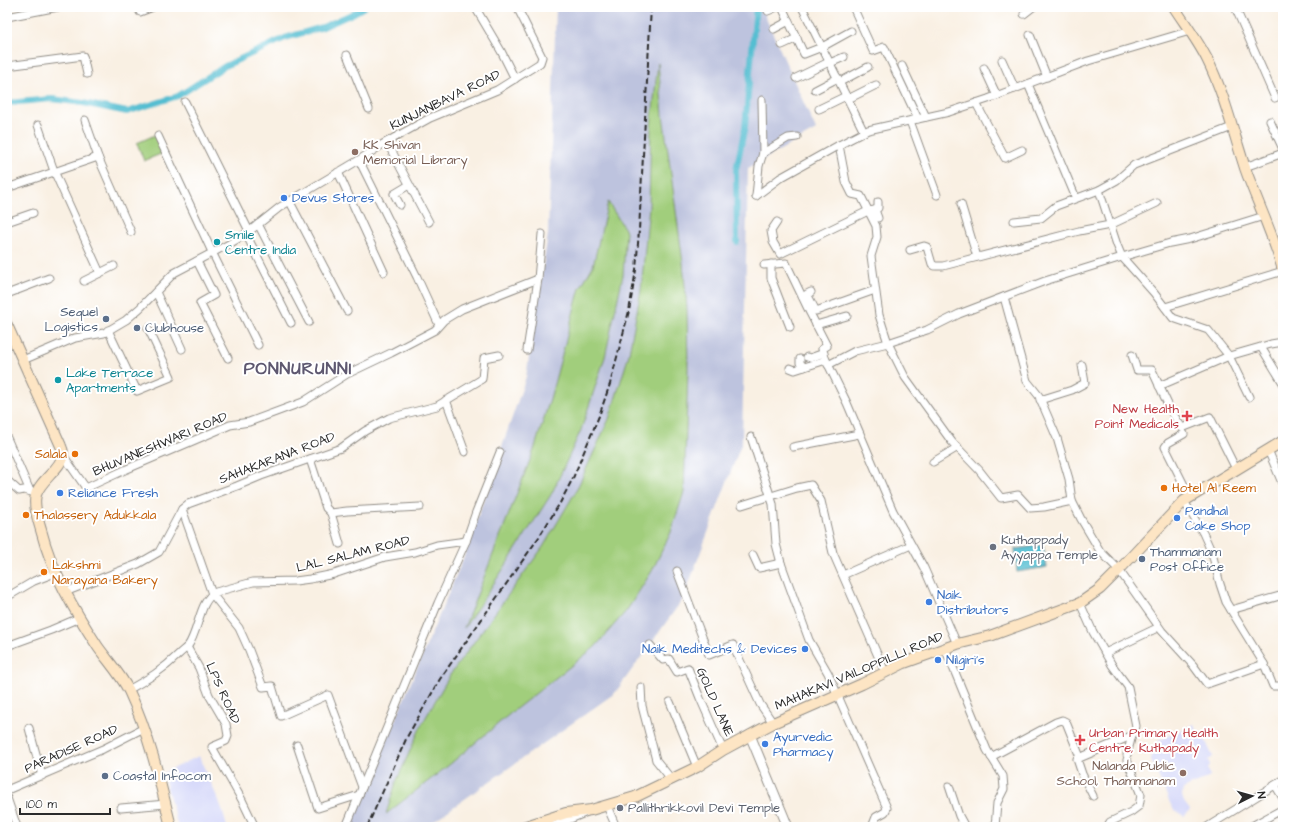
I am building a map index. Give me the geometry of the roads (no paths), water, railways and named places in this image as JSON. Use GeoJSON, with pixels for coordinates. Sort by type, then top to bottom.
{"type":"FeatureCollection","features":[{"type":"Feature","properties":{"kind":"main road"},"geometry":{"type":"LineString","coordinates":[[1174,7],[1207,59],[1264,216],[1280,246],[1283,271]]}},
{"type":"Feature","properties":{"kind":"main road"},"geometry":{"type":"LineString","coordinates":[[7,326],[61,446],[63,455],[57,465],[33,492],[48,556],[55,573],[79,618],[128,690],[144,728],[166,804],[171,827]]}},
{"type":"Feature","properties":{"kind":"main road","name":"MAHAKAVI VAILOPPILLI ROAD"},"geometry":{"type":"LineString","coordinates":[[522,827],[566,814],[607,806],[635,797],[697,767],[723,750],[750,736],[772,722],[837,695],[904,663],[957,644],[990,636],[1080,603],[1100,589],[1187,499],[1283,441]]}},
{"type":"Feature","properties":{"kind":"street"},"geometry":{"type":"LineString","coordinates":[[7,17],[58,7]]}},
{"type":"Feature","properties":{"kind":"street"},"geometry":{"type":"LineString","coordinates":[[138,7],[140,12],[153,7]]}},
{"type":"Feature","properties":{"kind":"street"},"geometry":{"type":"LineString","coordinates":[[475,7],[502,51],[515,79]]}},
{"type":"Feature","properties":{"kind":"street","name":"KUNJANBAVA ROAD"},"geometry":{"type":"LineString","coordinates":[[23,360],[76,338],[104,332],[126,320],[156,292],[174,272],[197,261],[247,232],[280,207],[387,142],[430,118],[497,90],[540,63],[542,57],[518,7]]}},
{"type":"Feature","properties":{"kind":"street"},"geometry":{"type":"LineString","coordinates":[[768,11],[777,7]]}},
{"type":"Feature","properties":{"kind":"street"},"geometry":{"type":"LineString","coordinates":[[782,7],[804,54],[822,47],[851,30]]}},
{"type":"Feature","properties":{"kind":"street"},"geometry":{"type":"LineString","coordinates":[[802,7],[864,132]]}},
{"type":"Feature","properties":{"kind":"street"},"geometry":{"type":"LineString","coordinates":[[852,7],[874,51],[884,47],[918,119]]}},
{"type":"Feature","properties":{"kind":"street"},"geometry":{"type":"LineString","coordinates":[[1024,14],[1033,7]]}},
{"type":"Feature","properties":{"kind":"street"},"geometry":{"type":"LineString","coordinates":[[1235,7],[1275,98]]}},
{"type":"Feature","properties":{"kind":"street"},"geometry":{"type":"LineString","coordinates":[[774,29],[789,22]]}},
{"type":"Feature","properties":{"kind":"street"},"geometry":{"type":"LineString","coordinates":[[762,100],[763,153],[759,166],[756,196],[780,178],[864,132],[949,112],[997,96],[1088,61],[1190,31]]}},
{"type":"Feature","properties":{"kind":"street"},"geometry":{"type":"LineString","coordinates":[[1030,35],[1047,77]]}},
{"type":"Feature","properties":{"kind":"street"},"geometry":{"type":"LineString","coordinates":[[782,45],[797,38]]}},
{"type":"Feature","properties":{"kind":"street"},"geometry":{"type":"LineString","coordinates":[[347,55],[368,109]]}},
{"type":"Feature","properties":{"kind":"street"},"geometry":{"type":"LineString","coordinates":[[7,66],[83,56],[87,74]]}},
{"type":"Feature","properties":{"kind":"street"},"geometry":{"type":"LineString","coordinates":[[796,78],[844,57]]}},
{"type":"Feature","properties":{"kind":"street"},"geometry":{"type":"LineString","coordinates":[[1002,60],[1016,89]]}},
{"type":"Feature","properties":{"kind":"street"},"geometry":{"type":"LineString","coordinates":[[902,66],[926,117]]}},
{"type":"Feature","properties":{"kind":"street"},"geometry":{"type":"LineString","coordinates":[[815,90],[868,67]]}},
{"type":"Feature","properties":{"kind":"street"},"geometry":{"type":"LineString","coordinates":[[984,68],[997,96]]}},
{"type":"Feature","properties":{"kind":"street"},"geometry":{"type":"LineString","coordinates":[[1028,84],[1076,198]]}},
{"type":"Feature","properties":{"kind":"street"},"geometry":{"type":"LineString","coordinates":[[819,109],[876,85]]}},
{"type":"Feature","properties":{"kind":"street"},"geometry":{"type":"LineString","coordinates":[[185,102],[291,323]]}},
{"type":"Feature","properties":{"kind":"street"},"geometry":{"type":"LineString","coordinates":[[976,103],[1005,158],[1022,150]]}},
{"type":"Feature","properties":{"kind":"street"},"geometry":{"type":"LineString","coordinates":[[84,120],[130,232]]}},
{"type":"Feature","properties":{"kind":"street"},"geometry":{"type":"LineString","coordinates":[[910,120],[937,195]]}},
{"type":"Feature","properties":{"kind":"street"},"geometry":{"type":"LineString","coordinates":[[1270,121],[1283,149]]}},
{"type":"Feature","properties":{"kind":"street"},"geometry":{"type":"LineString","coordinates":[[38,125],[54,171],[100,273]]}},
{"type":"Feature","properties":{"kind":"street"},"geometry":{"type":"LineString","coordinates":[[1014,221],[1042,218],[1056,206],[1099,190],[1117,180],[1134,165],[1232,127]]}},
{"type":"Feature","properties":{"kind":"street"},"geometry":{"type":"LineString","coordinates":[[158,136],[212,252],[258,345]]}},
{"type":"Feature","properties":{"kind":"street"},"geometry":{"type":"LineString","coordinates":[[763,153],[788,138],[797,137]]}},
{"type":"Feature","properties":{"kind":"street"},"geometry":{"type":"LineString","coordinates":[[387,142],[409,186],[430,222]]}},
{"type":"Feature","properties":{"kind":"street"},"geometry":{"type":"LineString","coordinates":[[839,145],[846,182],[852,194],[861,196],[878,218]]}},
{"type":"Feature","properties":{"kind":"street"},"geometry":{"type":"LineString","coordinates":[[1245,167],[1283,153]]}},
{"type":"Feature","properties":{"kind":"street"},"geometry":{"type":"LineString","coordinates":[[7,188],[98,157]]}},
{"type":"Feature","properties":{"kind":"street"},"geometry":{"type":"LineString","coordinates":[[359,160],[439,325]]}},
{"type":"Feature","properties":{"kind":"street"},"geometry":{"type":"LineString","coordinates":[[338,172],[384,272]]}},
{"type":"Feature","properties":{"kind":"street"},"geometry":{"type":"LineString","coordinates":[[400,205],[394,194],[409,186]]}},
{"type":"Feature","properties":{"kind":"street"},"geometry":{"type":"LineString","coordinates":[[1099,190],[1122,257],[1154,293],[1173,318],[1208,330],[1229,356],[1249,397]]}},
{"type":"Feature","properties":{"kind":"street"},"geometry":{"type":"LineString","coordinates":[[290,202],[347,311]]}},
{"type":"Feature","properties":{"kind":"street"},"geometry":{"type":"LineString","coordinates":[[780,254],[878,208],[878,202]]}},
{"type":"Feature","properties":{"kind":"street"},"geometry":{"type":"LineString","coordinates":[[910,250],[924,246],[927,247],[932,264],[935,266],[943,266],[1079,231],[1110,225],[1157,203]]}},
{"type":"Feature","properties":{"kind":"street"},"geometry":{"type":"LineString","coordinates":[[961,204],[977,257]]}},
{"type":"Feature","properties":{"kind":"street"},"geometry":{"type":"LineString","coordinates":[[871,210],[876,226],[877,237],[871,256],[879,315],[888,343],[905,377],[958,448],[1001,498],[1018,495],[1030,508],[1044,507],[1072,500]]}},
{"type":"Feature","properties":{"kind":"street"},"geometry":{"type":"LineString","coordinates":[[7,222],[33,213]]}},
{"type":"Feature","properties":{"kind":"street"},"geometry":{"type":"LineString","coordinates":[[790,368],[795,370],[826,359],[888,343],[927,330],[959,314],[1045,281],[1170,242],[1190,239],[1264,216]]}},
{"type":"Feature","properties":{"kind":"street"},"geometry":{"type":"LineString","coordinates":[[777,222],[771,231],[773,242],[780,254],[779,264]]}},
{"type":"Feature","properties":{"kind":"street"},"geometry":{"type":"LineString","coordinates":[[258,224],[309,322]]}},
{"type":"Feature","properties":{"kind":"street"},"geometry":{"type":"LineString","coordinates":[[527,350],[538,279],[542,234]]}},
{"type":"Feature","properties":{"kind":"street"},"geometry":{"type":"LineString","coordinates":[[197,261],[214,295],[200,303],[228,358]]}},
{"type":"Feature","properties":{"kind":"street"},"geometry":{"type":"LineString","coordinates":[[790,327],[767,265],[786,263],[813,312]]}},
{"type":"Feature","properties":{"kind":"street"},"geometry":{"type":"LineString","coordinates":[[84,281],[114,266]]}},
{"type":"Feature","properties":{"kind":"street"},"geometry":{"type":"LineString","coordinates":[[1164,307],[1283,271]]}},
{"type":"Feature","properties":{"kind":"street"},"geometry":{"type":"LineString","coordinates":[[7,294],[49,278]]}},
{"type":"Feature","properties":{"kind":"street","name":"BHUVANESHWARI ROAD"},"geometry":{"type":"LineString","coordinates":[[63,455],[86,488],[230,425],[249,422],[303,402],[337,380],[435,330],[444,320],[462,309],[538,279]]}},
{"type":"Feature","properties":{"kind":"street"},"geometry":{"type":"LineString","coordinates":[[813,312],[875,290]]}},
{"type":"Feature","properties":{"kind":"street"},"geometry":{"type":"LineString","coordinates":[[156,292],[182,349]]}},
{"type":"Feature","properties":{"kind":"street"},"geometry":{"type":"LineString","coordinates":[[811,292],[807,294],[816,325],[827,346],[822,349],[826,359],[893,511],[924,568],[957,644]]}},
{"type":"Feature","properties":{"kind":"street"},"geometry":{"type":"LineString","coordinates":[[1004,297],[1027,381],[1040,400],[1057,438],[1069,479],[1072,500],[1100,551],[1119,570],[1162,631],[1208,684],[1264,664]]}},
{"type":"Feature","properties":{"kind":"street"},"geometry":{"type":"LineString","coordinates":[[816,325],[847,316]]}},
{"type":"Feature","properties":{"kind":"street"},"geometry":{"type":"LineString","coordinates":[[108,330],[137,392],[171,377],[148,328]]}},
{"type":"Feature","properties":{"kind":"street"},"geometry":{"type":"LineString","coordinates":[[1159,386],[1229,356],[1283,342]]}},
{"type":"Feature","properties":{"kind":"street"},"geometry":{"type":"LineString","coordinates":[[1261,347],[1283,383]]}},
{"type":"Feature","properties":{"kind":"street","name":"SAHAKARANA ROAD"},"geometry":{"type":"LineString","coordinates":[[182,509],[188,504],[210,495],[341,448],[365,431],[389,418],[437,406],[482,379],[484,358],[499,355]]}},
{"type":"Feature","properties":{"kind":"street"},"geometry":{"type":"LineString","coordinates":[[1132,355],[1137,370],[1152,370],[1171,411],[1182,428],[1210,416],[1236,469]]}},
{"type":"Feature","properties":{"kind":"street"},"geometry":{"type":"LineString","coordinates":[[804,367],[800,363],[803,358],[826,359]]}},
{"type":"Feature","properties":{"kind":"street"},"geometry":{"type":"LineString","coordinates":[[1040,400],[1072,390],[1085,383],[1082,365]]}},
{"type":"Feature","properties":{"kind":"street"},"geometry":{"type":"LineString","coordinates":[[446,400],[465,452]]}},
{"type":"Feature","properties":{"kind":"street"},"geometry":{"type":"LineString","coordinates":[[793,447],[859,434]]}},
{"type":"Feature","properties":{"kind":"street"},"geometry":{"type":"LineString","coordinates":[[1184,434],[1164,447],[1212,553],[1226,602],[1264,664],[1273,686],[1283,686]]}},
{"type":"Feature","properties":{"kind":"street"},"geometry":{"type":"LineString","coordinates":[[751,437],[771,496],[776,544],[781,563],[808,640],[828,673],[887,808],[886,812],[876,817],[872,827]]}},
{"type":"Feature","properties":{"kind":"street"},"geometry":{"type":"LineString","coordinates":[[7,438],[33,492],[19,491],[7,481]]}},
{"type":"Feature","properties":{"kind":"street"},"geometry":{"type":"LineString","coordinates":[[933,462],[958,448]]}},
{"type":"Feature","properties":{"kind":"street"},"geometry":{"type":"LineString","coordinates":[[1268,450],[1283,485]]}},
{"type":"Feature","properties":{"kind":"street"},"geometry":{"type":"LineString","coordinates":[[346,827],[438,603],[466,541],[500,452]]}},
{"type":"Feature","properties":{"kind":"street"},"geometry":{"type":"LineString","coordinates":[[310,459],[326,508],[331,514],[340,544]]}},
{"type":"Feature","properties":{"kind":"street"},"geometry":{"type":"LineString","coordinates":[[742,505],[797,488],[811,486],[821,501],[834,553],[885,672]]}},
{"type":"Feature","properties":{"kind":"street"},"geometry":{"type":"LineString","coordinates":[[331,514],[347,511],[420,506]]}},
{"type":"Feature","properties":{"kind":"street"},"geometry":{"type":"LineString","coordinates":[[182,509],[212,594],[239,628],[263,687],[272,686],[281,716],[328,695],[362,787]]}},
{"type":"Feature","properties":{"kind":"street"},"geometry":{"type":"LineString","coordinates":[[65,592],[138,564],[159,552],[182,509]]}},
{"type":"Feature","properties":{"kind":"street","name":"LAL SALAM ROAD"},"geometry":{"type":"LineString","coordinates":[[212,594],[253,582],[295,581],[334,574],[385,557],[415,552],[437,545],[466,541]]}},
{"type":"Feature","properties":{"kind":"street"},"geometry":{"type":"LineString","coordinates":[[843,575],[911,545]]}},
{"type":"Feature","properties":{"kind":"street"},"geometry":{"type":"LineString","coordinates":[[753,555],[759,568],[781,563]]}},
{"type":"Feature","properties":{"kind":"street"},"geometry":{"type":"LineString","coordinates":[[677,571],[709,655],[733,645],[760,704],[772,722]]}},
{"type":"Feature","properties":{"kind":"street"},"geometry":{"type":"LineString","coordinates":[[7,597],[34,581],[55,573]]}},
{"type":"Feature","properties":{"kind":"street"},"geometry":{"type":"LineString","coordinates":[[128,690],[162,670],[187,646],[195,635],[206,603],[212,594]]}},
{"type":"Feature","properties":{"kind":"street"},"geometry":{"type":"LineString","coordinates":[[1231,610],[1283,595]]}},
{"type":"Feature","properties":{"kind":"street"},"geometry":{"type":"LineString","coordinates":[[1080,603],[1105,654],[1124,681],[1129,692],[1136,726],[1132,735],[1127,758],[1141,795],[1139,806],[1131,812],[1110,822],[1107,827]]}},
{"type":"Feature","properties":{"kind":"street"},"geometry":{"type":"LineString","coordinates":[[7,646],[79,618]]}},
{"type":"Feature","properties":{"kind":"street"},"geometry":{"type":"LineString","coordinates":[[1105,654],[1155,629]]}},
{"type":"Feature","properties":{"kind":"street","name":"GOLD LANE"},"geometry":{"type":"LineString","coordinates":[[650,645],[663,660],[669,658],[677,672],[688,668],[723,750]]}},
{"type":"Feature","properties":{"kind":"street","name":"LPS ROAD"},"geometry":{"type":"LineString","coordinates":[[187,646],[199,668],[209,695],[228,727],[228,736],[226,741],[212,747],[242,800],[255,827]]}},
{"type":"Feature","properties":{"kind":"street"},"geometry":{"type":"LineString","coordinates":[[945,648],[987,750],[1003,776],[1004,789],[997,803],[994,827]]}},
{"type":"Feature","properties":{"kind":"street"},"geometry":{"type":"LineString","coordinates":[[640,687],[642,706],[656,760],[672,780]]}},
{"type":"Feature","properties":{"kind":"street"},"geometry":{"type":"LineString","coordinates":[[670,702],[697,767]]}},
{"type":"Feature","properties":{"kind":"street"},"geometry":{"type":"LineString","coordinates":[[991,757],[1062,720],[1066,722],[1080,757]]}},
{"type":"Feature","properties":{"kind":"street"},"geometry":{"type":"LineString","coordinates":[[29,728],[42,776]]}},
{"type":"Feature","properties":{"kind":"street","name":"PARADISE ROAD"},"geometry":{"type":"LineString","coordinates":[[7,790],[103,749],[144,728]]}},
{"type":"Feature","properties":{"kind":"street"},"geometry":{"type":"LineString","coordinates":[[1093,796],[1082,774],[1077,759],[1132,735]]}},
{"type":"Feature","properties":{"kind":"street"},"geometry":{"type":"LineString","coordinates":[[750,736],[788,827]]}},
{"type":"Feature","properties":{"kind":"street"},"geometry":{"type":"LineString","coordinates":[[297,745],[318,808],[359,795]]}},
{"type":"Feature","properties":{"kind":"street"},"geometry":{"type":"LineString","coordinates":[[1207,827],[1283,780]]}},
{"type":"Feature","properties":{"kind":"street"},"geometry":{"type":"LineString","coordinates":[[1275,785],[1283,798]]}},
{"type":"Feature","properties":{"kind":"street"},"geometry":{"type":"LineString","coordinates":[[949,786],[959,816],[965,827]]}},
{"type":"Feature","properties":{"kind":"street"},"geometry":{"type":"LineString","coordinates":[[7,798],[16,827]]}},
{"type":"Feature","properties":{"kind":"street"},"geometry":{"type":"LineString","coordinates":[[121,808],[166,804]]}},
{"type":"Feature","properties":{"kind":"street"},"geometry":{"type":"LineString","coordinates":[[607,806],[616,827]]}},
{"type":"Feature","properties":{"kind":"street"},"geometry":{"type":"LineString","coordinates":[[1250,827],[1283,809]]}},
{"type":"Feature","properties":{"kind":"street"},"geometry":{"type":"LineString","coordinates":[[551,827],[572,820],[591,810]]}},
{"type":"Feature","properties":{"kind":"water"},"geometry":{"type":"Polygon","coordinates":[[[1043,545],[1047,567],[1017,572],[1015,549],[1043,545]]]}},
{"type":"Feature","properties":{"kind":"waterway"},"geometry":{"type":"LineString","coordinates":[[7,103],[52,99],[83,103],[127,112],[178,96],[225,66],[285,38],[323,27],[364,7]]}},
{"type":"Feature","properties":{"kind":"waterway"},"geometry":{"type":"LineString","coordinates":[[737,242],[736,170],[745,127],[756,7]]}},
{"type":"Feature","properties":{"kind":"railway"},"geometry":{"type":"LineString","coordinates":[[367,827],[407,737],[440,679],[539,537],[560,503],[573,478],[599,416],[610,384],[629,311],[636,270],[651,7]]}},
{"type":"Feature","properties":{"kind":"place","name":"KK Shivan Memorial Library"},"geometry":{"type":"Point","coordinates":[355,152]}},
{"type":"Feature","properties":{"kind":"place","name":"Devus Stores"},"geometry":{"type":"Point","coordinates":[284,198]}},
{"type":"Feature","properties":{"kind":"place","name":"Smile Centre India"},"geometry":{"type":"Point","coordinates":[217,242]}},
{"type":"Feature","properties":{"kind":"place","name":"Sequel Logistics"},"geometry":{"type":"Point","coordinates":[106,319]}},
{"type":"Feature","properties":{"kind":"place","name":"Clubhouse"},"geometry":{"type":"Point","coordinates":[137,328]}},
{"type":"Feature","properties":{"kind":"place","name":"Lake Terrace Apartments"},"geometry":{"type":"Point","coordinates":[58,380]}},
{"type":"Feature","properties":{"kind":"place","name":"New Health Point Medicals"},"geometry":{"type":"Point","coordinates":[1187,416]}},
{"type":"Feature","properties":{"kind":"place","name":"Salala"},"geometry":{"type":"Point","coordinates":[75,454]}},
{"type":"Feature","properties":{"kind":"place","name":"Hotel Al Reem"},"geometry":{"type":"Point","coordinates":[1164,488]}},
{"type":"Feature","properties":{"kind":"place","name":"Reliance Fresh"},"geometry":{"type":"Point","coordinates":[60,493]}},
{"type":"Feature","properties":{"kind":"place","name":"Thalassery Adukkala"},"geometry":{"type":"Point","coordinates":[26,515]}},
{"type":"Feature","properties":{"kind":"place","name":"Pandhal Cake Shop"},"geometry":{"type":"Point","coordinates":[1177,518]}},
{"type":"Feature","properties":{"kind":"place","name":"Kuthappady Ayyappa Temple"},"geometry":{"type":"Point","coordinates":[993,547]}},
{"type":"Feature","properties":{"kind":"place","name":"Thammanam Post Office"},"geometry":{"type":"Point","coordinates":[1142,559]}},
{"type":"Feature","properties":{"kind":"place","name":"Lakshmi Narayana Bakery"},"geometry":{"type":"Point","coordinates":[44,572]}},
{"type":"Feature","properties":{"kind":"place","name":"Naik Distributors"},"geometry":{"type":"Point","coordinates":[929,602]}},
{"type":"Feature","properties":{"kind":"place","name":"Naik Meditechs & Devices"},"geometry":{"type":"Point","coordinates":[805,649]}},
{"type":"Feature","properties":{"kind":"place","name":"Nilgiri's"},"geometry":{"type":"Point","coordinates":[938,660]}},
{"type":"Feature","properties":{"kind":"place","name":"Urban Primary Health Centre, Kuthapady"},"geometry":{"type":"Point","coordinates":[1080,740]}},
{"type":"Feature","properties":{"kind":"place","name":"Ayurvedic Pharmacy"},"geometry":{"type":"Point","coordinates":[765,744]}},
{"type":"Feature","properties":{"kind":"place","name":"Nalanda Public School, Thammanam"},"geometry":{"type":"Point","coordinates":[1183,773]}},
{"type":"Feature","properties":{"kind":"place","name":"Coastal Infocom"},"geometry":{"type":"Point","coordinates":[105,776]}},
{"type":"Feature","properties":{"kind":"place","name":"Pallithrikkovil Devi Temple"},"geometry":{"type":"Point","coordinates":[620,808]}},
{"type":"Feature","properties":{"kind":"district","name":"PONNURUNNI"},"geometry":{"type":"Point","coordinates":[298,369]}}]}
